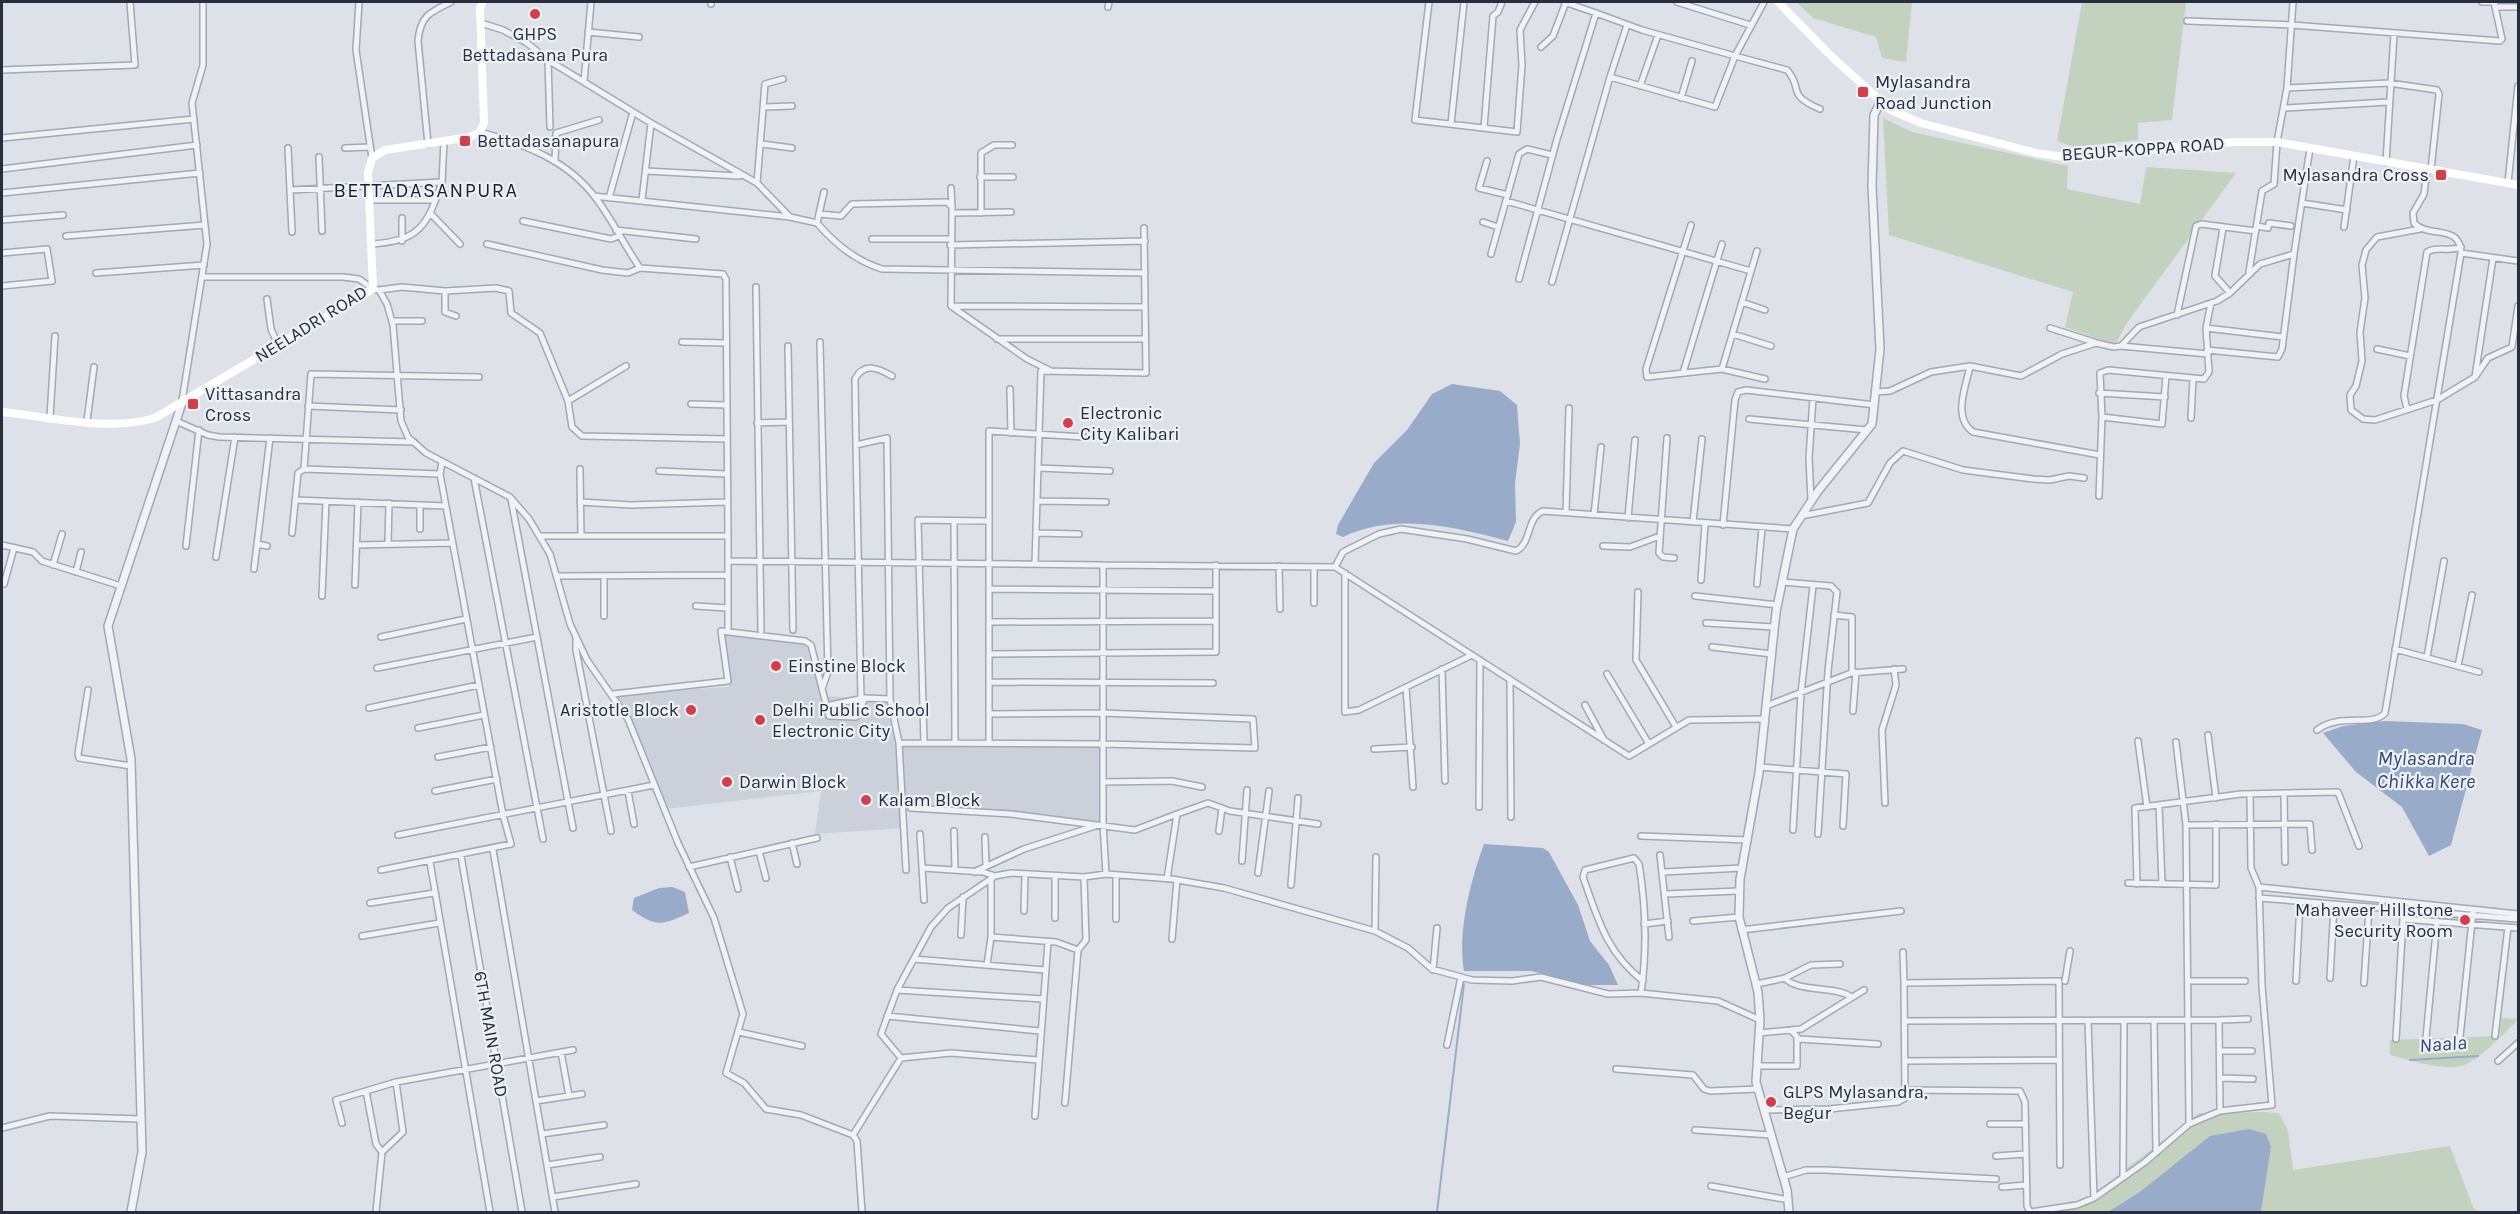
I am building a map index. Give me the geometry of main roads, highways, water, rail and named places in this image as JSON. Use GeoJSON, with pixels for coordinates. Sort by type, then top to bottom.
{"type":"FeatureCollection","features":[{"type":"Feature","properties":{"kind":"main road","name":"NEELADRI ROAD"},"geometry":{"type":"LineString","coordinates":[[2,412],[134,424],[155,418],[376,290],[368,187],[368,173],[372,158],[385,150],[444,141],[480,132],[483,123],[480,23],[482,2]]}},
{"type":"Feature","properties":{"kind":"main road","name":"BEGUR-KOPPA ROAD"},"geometry":{"type":"LineString","coordinates":[[1778,2],[1832,57],[1892,110],[1920,123],[2036,153],[2064,157],[2234,142],[2277,142],[2518,185]]}},
{"type":"Feature","properties":{"kind":"water"},"geometry":{"type":"Polygon","coordinates":[[[1452,384],[1500,391],[1517,405],[1520,444],[1515,483],[1516,522],[1508,541],[1425,524],[1384,525],[1363,529],[1343,537],[1336,534],[1338,525],[1374,463],[1407,430],[1432,394],[1452,384]]]}},
{"type":"Feature","properties":{"kind":"water","name":"Mylasandra Chikka Kere"},"geometry":{"type":"Polygon","coordinates":[[[2384,721],[2463,724],[2482,730],[2451,845],[2429,856],[2402,807],[2356,772],[2323,733],[2343,726],[2384,721]]]}},
{"type":"Feature","properties":{"kind":"water"},"geometry":{"type":"Polygon","coordinates":[[[1484,844],[1543,848],[1549,852],[1578,905],[1590,941],[1609,965],[1618,985],[1583,985],[1532,971],[1464,971],[1462,940],[1466,906],[1484,844]]]}},
{"type":"Feature","properties":{"kind":"water"},"geometry":{"type":"Polygon","coordinates":[[[672,887],[685,892],[689,913],[660,923],[648,920],[632,910],[634,898],[659,888],[672,887]]]}},
{"type":"Feature","properties":{"kind":"water"},"geometry":{"type":"Polygon","coordinates":[[[2249,1129],[2266,1134],[2271,1147],[2261,1212],[2108,1212],[2141,1191],[2210,1136],[2249,1129]]]}},
{"type":"Feature","properties":{"kind":"waterway"},"geometry":{"type":"LineString","coordinates":[[1437,1212],[1464,984]]}},
{"type":"Feature","properties":{"kind":"waterway","name":"Naala"},"geometry":{"type":"LineString","coordinates":[[2410,1060],[2478,1056]]}},
{"type":"Feature","properties":{"kind":"place","name":"GHPS Bettadasana Pura"},"geometry":{"type":"Point","coordinates":[535,14]}},
{"type":"Feature","properties":{"kind":"place","name":"Mylasandra Road Junction"},"geometry":{"type":"Point","coordinates":[1863,92]}},
{"type":"Feature","properties":{"kind":"place","name":"Bettadasanapura"},"geometry":{"type":"Point","coordinates":[465,141]}},
{"type":"Feature","properties":{"kind":"place","name":"Mylasandra Cross"},"geometry":{"type":"Point","coordinates":[2441,175]}},
{"type":"Feature","properties":{"kind":"place","name":"Vittasandra Cross"},"geometry":{"type":"Point","coordinates":[193,404]}},
{"type":"Feature","properties":{"kind":"place","name":"Electronic City Kalibari"},"geometry":{"type":"Point","coordinates":[1068,423]}},
{"type":"Feature","properties":{"kind":"place","name":"Einstine Block"},"geometry":{"type":"Point","coordinates":[776,666]}},
{"type":"Feature","properties":{"kind":"place","name":"Aristotle Block"},"geometry":{"type":"Point","coordinates":[691,710]}},
{"type":"Feature","properties":{"kind":"place","name":"Delhi Public School Electronic City"},"geometry":{"type":"Point","coordinates":[760,720]}},
{"type":"Feature","properties":{"kind":"place","name":"Darwin Block"},"geometry":{"type":"Point","coordinates":[727,782]}},
{"type":"Feature","properties":{"kind":"place","name":"Kalam Block"},"geometry":{"type":"Point","coordinates":[866,800]}},
{"type":"Feature","properties":{"kind":"place","name":"Mahaveer Hillstone Security Room"},"geometry":{"type":"Point","coordinates":[2465,920]}},
{"type":"Feature","properties":{"kind":"place","name":"GLPS Mylasandra, Begur"},"geometry":{"type":"Point","coordinates":[1771,1102]}},
{"type":"Feature","properties":{"kind":"district","name":"BETTADASANPURA"},"geometry":{"type":"Point","coordinates":[426,190]}}]}
